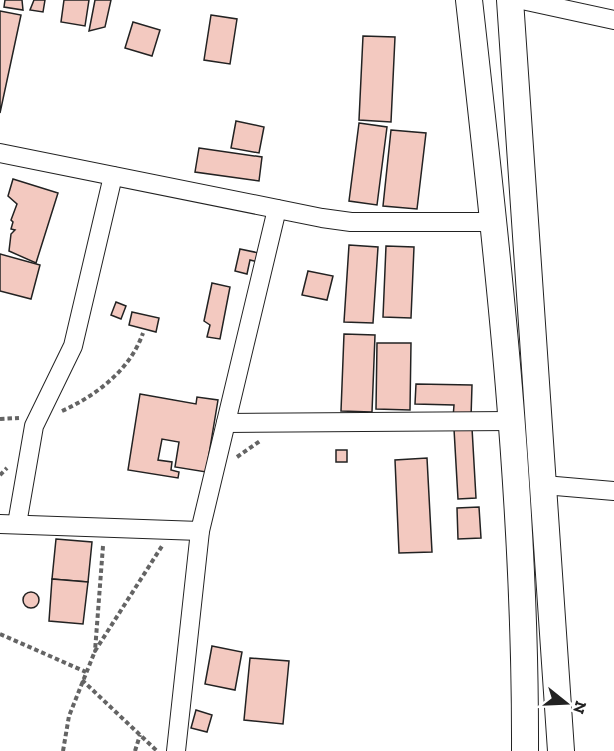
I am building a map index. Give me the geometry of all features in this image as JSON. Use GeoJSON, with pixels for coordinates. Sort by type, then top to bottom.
{"type":"FeatureCollection","features":[{"type":"Feature","properties":{"kind":"main road"},"geometry":{"type":"LineString","coordinates":[[469,0],[494,222],[510,421],[526,665],[525,751]]}},
{"type":"Feature","properties":{"kind":"main road"},"geometry":{"type":"LineString","coordinates":[[510,0],[561,751]]}},
{"type":"Feature","properties":{"kind":"street"},"geometry":{"type":"LineString","coordinates":[[522,0],[614,20]]}},
{"type":"Feature","properties":{"kind":"street"},"geometry":{"type":"LineString","coordinates":[[0,153],[351,222],[494,222]]}},
{"type":"Feature","properties":{"kind":"street"},"geometry":{"type":"LineString","coordinates":[[113,176],[73,346],[37,418],[8,524],[200,531]]}},
{"type":"Feature","properties":{"kind":"street"},"geometry":{"type":"LineString","coordinates":[[176,751],[200,531],[277,209]]}},
{"type":"Feature","properties":{"kind":"street"},"geometry":{"type":"LineString","coordinates":[[226,423],[510,421]]}},
{"type":"Feature","properties":{"kind":"street"},"geometry":{"type":"LineString","coordinates":[[544,485],[614,491]]}},
{"type":"Feature","properties":{"kind":"path"},"geometry":{"type":"LineString","coordinates":[[37,418],[63,411],[106,384],[136,351],[143,333]]}},
{"type":"Feature","properties":{"kind":"path"},"geometry":{"type":"LineString","coordinates":[[232,464],[238,456],[288,423]]}},
{"type":"Feature","properties":{"kind":"path"},"geometry":{"type":"LineString","coordinates":[[95,651],[105,528]]}},
{"type":"Feature","properties":{"kind":"path"},"geometry":{"type":"LineString","coordinates":[[63,751],[69,716],[95,651],[172,530]]}},
{"type":"Feature","properties":{"kind":"path"},"geometry":{"type":"LineString","coordinates":[[0,634],[86,672]]}},
{"type":"Feature","properties":{"kind":"path"},"geometry":{"type":"LineString","coordinates":[[82,680],[157,751]]}},
{"type":"Feature","properties":{"kind":"path"},"geometry":{"type":"LineString","coordinates":[[135,751],[140,735]]}},
{"type":"Feature","properties":{"kind":"building"},"geometry":{"type":"Polygon","coordinates":[[[5,0],[22,0],[23,10],[4,7],[5,0]]]}},
{"type":"Feature","properties":{"kind":"building"},"geometry":{"type":"Polygon","coordinates":[[[34,0],[45,0],[43,12],[30,10],[34,0]]]}},
{"type":"Feature","properties":{"kind":"building"},"geometry":{"type":"Polygon","coordinates":[[[64,0],[89,0],[85,26],[61,22],[64,0]]]}},
{"type":"Feature","properties":{"kind":"building"},"geometry":{"type":"Polygon","coordinates":[[[95,0],[111,0],[105,27],[89,31],[95,0]]]}},
{"type":"Feature","properties":{"kind":"building"},"geometry":{"type":"Polygon","coordinates":[[[0,11],[21,15],[0,113],[0,11]]]}},
{"type":"Feature","properties":{"kind":"building"},"geometry":{"type":"Polygon","coordinates":[[[211,15],[237,19],[230,64],[204,60],[211,15]]]}},
{"type":"Feature","properties":{"kind":"building"},"geometry":{"type":"Polygon","coordinates":[[[133,22],[160,30],[152,56],[125,48],[133,22]]]}},
{"type":"Feature","properties":{"kind":"building"},"geometry":{"type":"Polygon","coordinates":[[[363,36],[395,37],[391,122],[359,120],[363,36]]]}},
{"type":"Feature","properties":{"kind":"building"},"geometry":{"type":"Polygon","coordinates":[[[236,121],[264,127],[259,153],[231,148],[236,121]]]}},
{"type":"Feature","properties":{"kind":"building"},"geometry":{"type":"Polygon","coordinates":[[[359,123],[387,127],[377,205],[349,201],[359,123]]]}},
{"type":"Feature","properties":{"kind":"building"},"geometry":{"type":"Polygon","coordinates":[[[391,130],[426,133],[417,209],[383,206],[391,130]]]}},
{"type":"Feature","properties":{"kind":"building"},"geometry":{"type":"Polygon","coordinates":[[[199,148],[262,157],[259,181],[195,172],[199,148]]]}},
{"type":"Feature","properties":{"kind":"building"},"geometry":{"type":"Polygon","coordinates":[[[13,179],[58,193],[36,263],[9,251],[11,234],[15,230],[11,229],[13,222],[11,220],[17,204],[8,196],[13,179]]]}},
{"type":"Feature","properties":{"kind":"building"},"geometry":{"type":"Polygon","coordinates":[[[349,245],[378,247],[373,323],[344,322],[349,245]]]}},
{"type":"Feature","properties":{"kind":"building"},"geometry":{"type":"Polygon","coordinates":[[[386,246],[414,247],[411,318],[383,317],[386,246]]]}},
{"type":"Feature","properties":{"kind":"building"},"geometry":{"type":"Polygon","coordinates":[[[240,249],[259,253],[258,262],[250,260],[247,274],[235,271],[240,249]]]}},
{"type":"Feature","properties":{"kind":"building"},"geometry":{"type":"Polygon","coordinates":[[[0,254],[40,265],[31,299],[0,291],[0,254]]]}},
{"type":"Feature","properties":{"kind":"building"},"geometry":{"type":"Polygon","coordinates":[[[308,271],[333,276],[327,300],[302,295],[308,271]]]}},
{"type":"Feature","properties":{"kind":"building"},"geometry":{"type":"Polygon","coordinates":[[[212,283],[230,287],[220,339],[207,337],[210,325],[204,321],[212,283]]]}},
{"type":"Feature","properties":{"kind":"building"},"geometry":{"type":"Polygon","coordinates":[[[116,302],[126,306],[121,319],[111,315],[116,302]]]}},
{"type":"Feature","properties":{"kind":"building"},"geometry":{"type":"Polygon","coordinates":[[[132,312],[159,318],[156,332],[129,325],[132,312]]]}},
{"type":"Feature","properties":{"kind":"building"},"geometry":{"type":"Polygon","coordinates":[[[344,334],[375,335],[372,412],[341,411],[344,334]]]}},
{"type":"Feature","properties":{"kind":"building"},"geometry":{"type":"Polygon","coordinates":[[[377,343],[411,343],[410,410],[376,409],[377,343]]]}},
{"type":"Feature","properties":{"kind":"building"},"geometry":{"type":"Polygon","coordinates":[[[416,384],[472,385],[471,418],[453,418],[454,405],[415,404],[416,384]]]}},
{"type":"Feature","properties":{"kind":"building"},"geometry":{"type":"Polygon","coordinates":[[[140,394],[196,404],[197,397],[218,400],[206,472],[175,467],[179,442],[162,439],[158,460],[172,462],[171,470],[179,472],[178,478],[128,470],[140,394]]]}},
{"type":"Feature","properties":{"kind":"building"},"geometry":{"type":"Polygon","coordinates":[[[472,428],[476,498],[458,499],[454,429],[472,428]]]}},
{"type":"Feature","properties":{"kind":"building"},"geometry":{"type":"Polygon","coordinates":[[[336,450],[347,450],[347,462],[336,462],[336,450]]]}},
{"type":"Feature","properties":{"kind":"building"},"geometry":{"type":"Polygon","coordinates":[[[427,458],[432,552],[399,553],[395,460],[427,458]]]}},
{"type":"Feature","properties":{"kind":"building"},"geometry":{"type":"Polygon","coordinates":[[[479,507],[481,538],[458,539],[457,508],[479,507]]]}},
{"type":"Feature","properties":{"kind":"building"},"geometry":{"type":"Polygon","coordinates":[[[56,539],[92,542],[88,582],[52,579],[56,539]]]}},
{"type":"Feature","properties":{"kind":"building"},"geometry":{"type":"Polygon","coordinates":[[[52,579],[88,582],[83,624],[49,621],[52,579]]]}},
{"type":"Feature","properties":{"kind":"building"},"geometry":{"type":"Polygon","coordinates":[[[31,592],[37,594],[39,600],[37,606],[31,608],[25,606],[23,600],[25,594],[31,592]]]}},
{"type":"Feature","properties":{"kind":"building"},"geometry":{"type":"Polygon","coordinates":[[[212,646],[242,652],[235,690],[205,684],[212,646]]]}},
{"type":"Feature","properties":{"kind":"building"},"geometry":{"type":"Polygon","coordinates":[[[250,658],[289,661],[283,724],[244,720],[250,658]]]}},
{"type":"Feature","properties":{"kind":"building"},"geometry":{"type":"Polygon","coordinates":[[[196,710],[212,715],[207,732],[191,728],[196,710]]]}}]}
